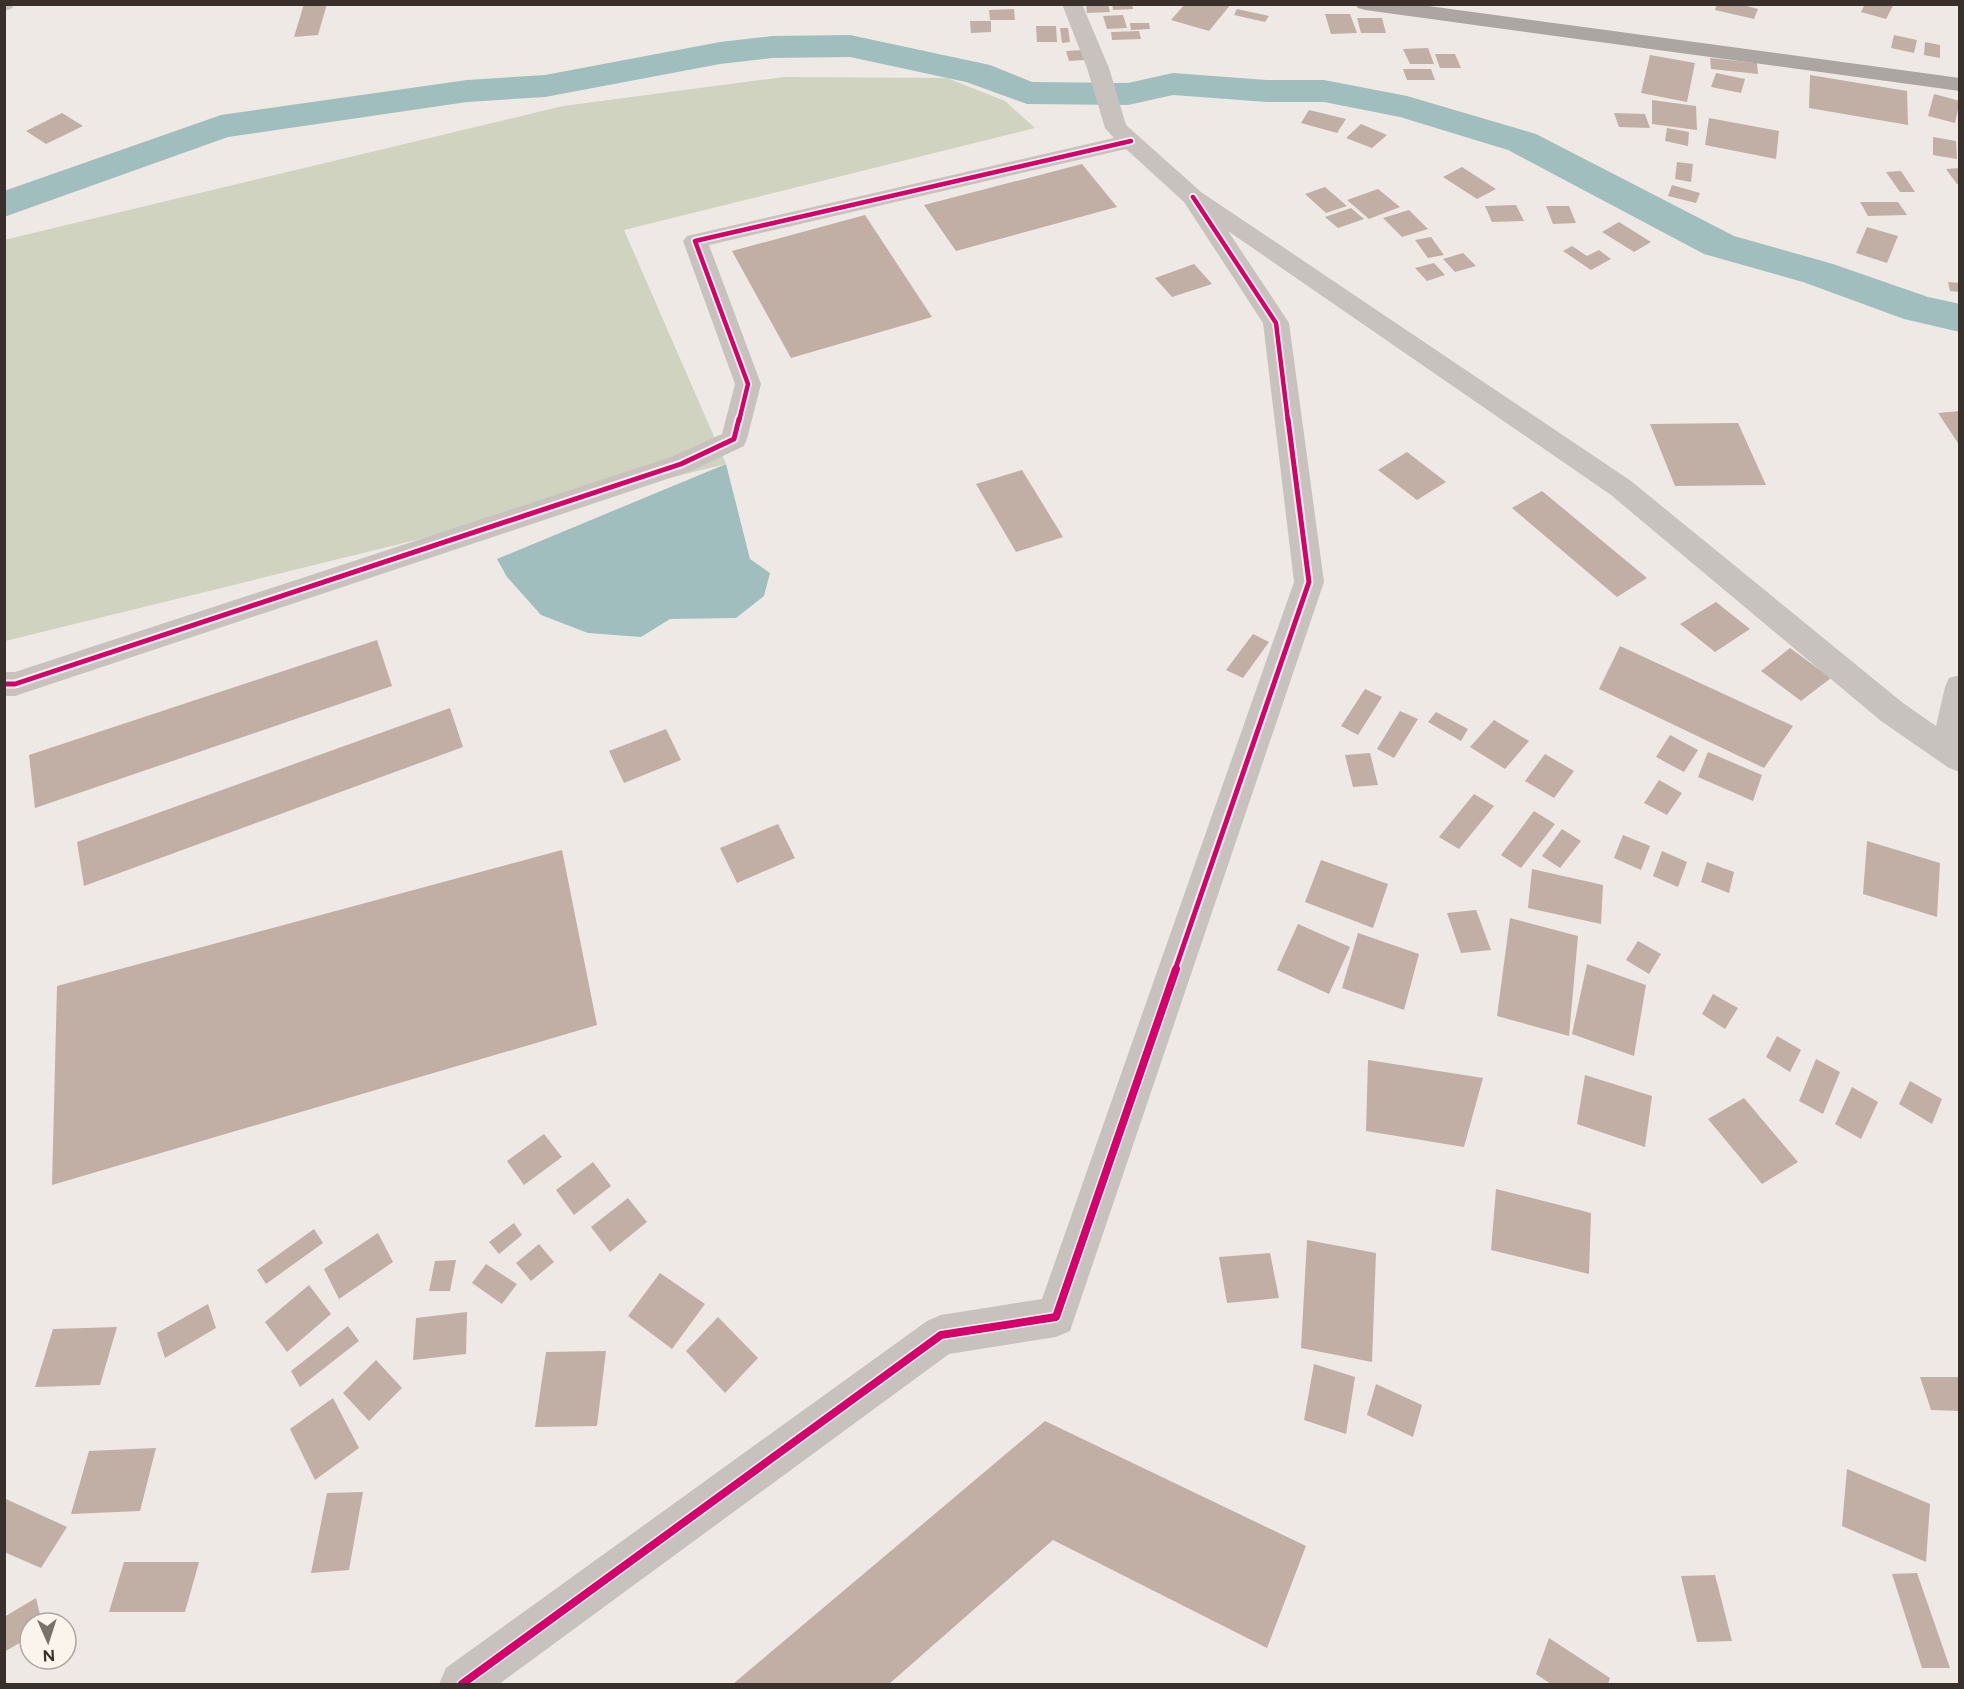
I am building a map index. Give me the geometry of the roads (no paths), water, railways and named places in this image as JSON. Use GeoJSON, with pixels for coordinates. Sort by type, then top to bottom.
{"type":"FeatureCollection","features":[{"type":"Feature","properties":{"kind":"main road"},"geometry":{"type":"LineString","coordinates":[[1379,6],[1959,85]]}},
{"type":"Feature","properties":{"kind":"street"},"geometry":{"type":"LineString","coordinates":[[1072,4],[1123,134],[1193,197],[1621,488],[1893,712],[1953,754],[1959,687]]}},
{"type":"Feature","properties":{"kind":"street"},"geometry":{"type":"LineString","coordinates":[[4,684],[15,684],[681,464],[734,439],[748,384],[695,241],[1123,134]]}},
{"type":"Feature","properties":{"kind":"street"},"geometry":{"type":"LineString","coordinates":[[462,1684],[941,1335],[1056,1317],[1309,582],[1276,323],[1193,197]]}},
{"type":"Feature","properties":{"kind":"water"},"geometry":{"type":"Polygon","coordinates":[[[726,464],[750,559],[770,573],[764,596],[736,618],[670,619],[641,637],[588,633],[541,615],[507,577],[497,559],[726,464]]]}},
{"type":"Feature","properties":{"kind":"waterway"},"geometry":{"type":"LineString","coordinates":[[4,205],[221,127],[467,91],[545,86],[720,53],[772,47],[850,46],[977,73],[1027,93],[1128,94],[1173,84],[1267,91],[1324,91],[1407,107],[1522,142],[1719,245],[1818,273],[1919,309],[1960,318]]}}]}
